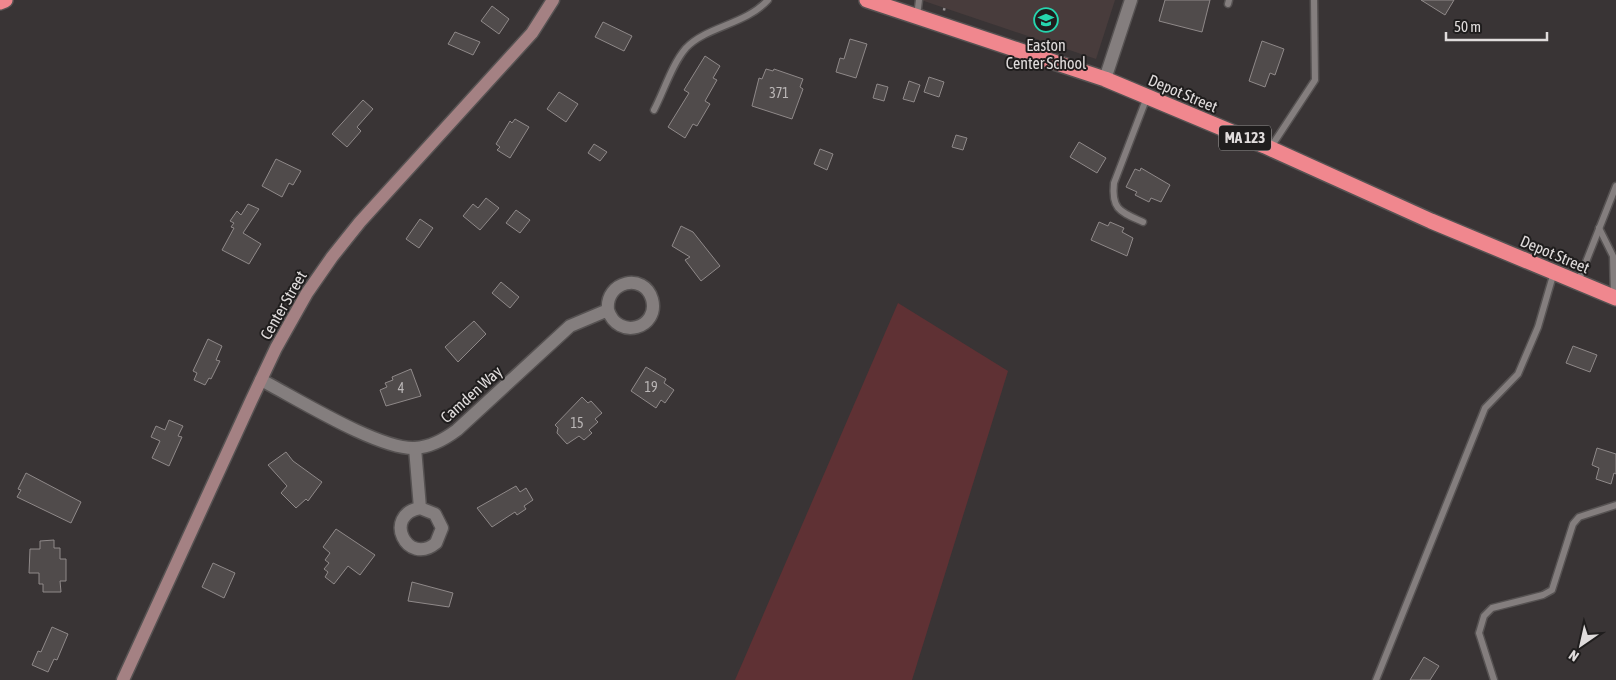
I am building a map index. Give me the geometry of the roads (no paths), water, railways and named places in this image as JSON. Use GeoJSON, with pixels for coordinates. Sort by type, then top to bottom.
{"type":"FeatureCollection","features":[{"type":"Feature","properties":{"kind":"highway"},"geometry":{"type":"LineString","coordinates":[[0,2],[5,0]]}},
{"type":"Feature","properties":{"kind":"highway","name":"Depot Street"},"geometry":{"type":"LineString","coordinates":[[867,0],[1105,79],[1270,148],[1431,221],[1615,297]]}},
{"type":"Feature","properties":{"kind":"main road","name":"Center Street"},"geometry":{"type":"LineString","coordinates":[[123,680],[261,380],[292,318],[332,257],[360,222],[532,33],[553,0]]}},
{"type":"Feature","properties":{"kind":"street"},"geometry":{"type":"LineString","coordinates":[[1105,79],[1130,0]]}},
{"type":"Feature","properties":{"kind":"street","name":"Camden Way"},"geometry":{"type":"LineString","coordinates":[[261,380],[377,440],[395,446],[415,448],[429,445],[448,437],[570,326],[608,310]]}},
{"type":"Feature","properties":{"kind":"street"},"geometry":{"type":"LineString","coordinates":[[415,448],[420,508]]}},
{"type":"Feature","properties":{"kind":"lane"},"geometry":{"type":"LineString","coordinates":[[654,110],[686,48],[702,37],[758,11],[768,0]]}},
{"type":"Feature","properties":{"kind":"lane"},"geometry":{"type":"LineString","coordinates":[[917,16],[919,0]]}},
{"type":"Feature","properties":{"kind":"lane"},"geometry":{"type":"LineString","coordinates":[[1270,148],[1315,80],[1314,0]]}},
{"type":"Feature","properties":{"kind":"lane"},"geometry":{"type":"LineString","coordinates":[[1143,222],[1120,212],[1112,197],[1114,183],[1147,97]]}},
{"type":"Feature","properties":{"kind":"lane"},"geometry":{"type":"LineString","coordinates":[[1578,282],[1616,186]]}},
{"type":"Feature","properties":{"kind":"lane"},"geometry":{"type":"LineString","coordinates":[[1599,228],[1613,256],[1615,297]]}},
{"type":"Feature","properties":{"kind":"lane"},"geometry":{"type":"LineString","coordinates":[[1376,680],[1485,408],[1518,374],[1538,327],[1554,272]]}},
{"type":"Feature","properties":{"kind":"lane"},"geometry":{"type":"LineString","coordinates":[[1494,680],[1479,633],[1484,616],[1492,608],[1552,590],[1573,524],[1579,517],[1616,504]]}},
{"type":"Feature","properties":{"kind":"place","name":"Easton Center School"},"geometry":{"type":"Point","coordinates":[1046,20]}}]}
